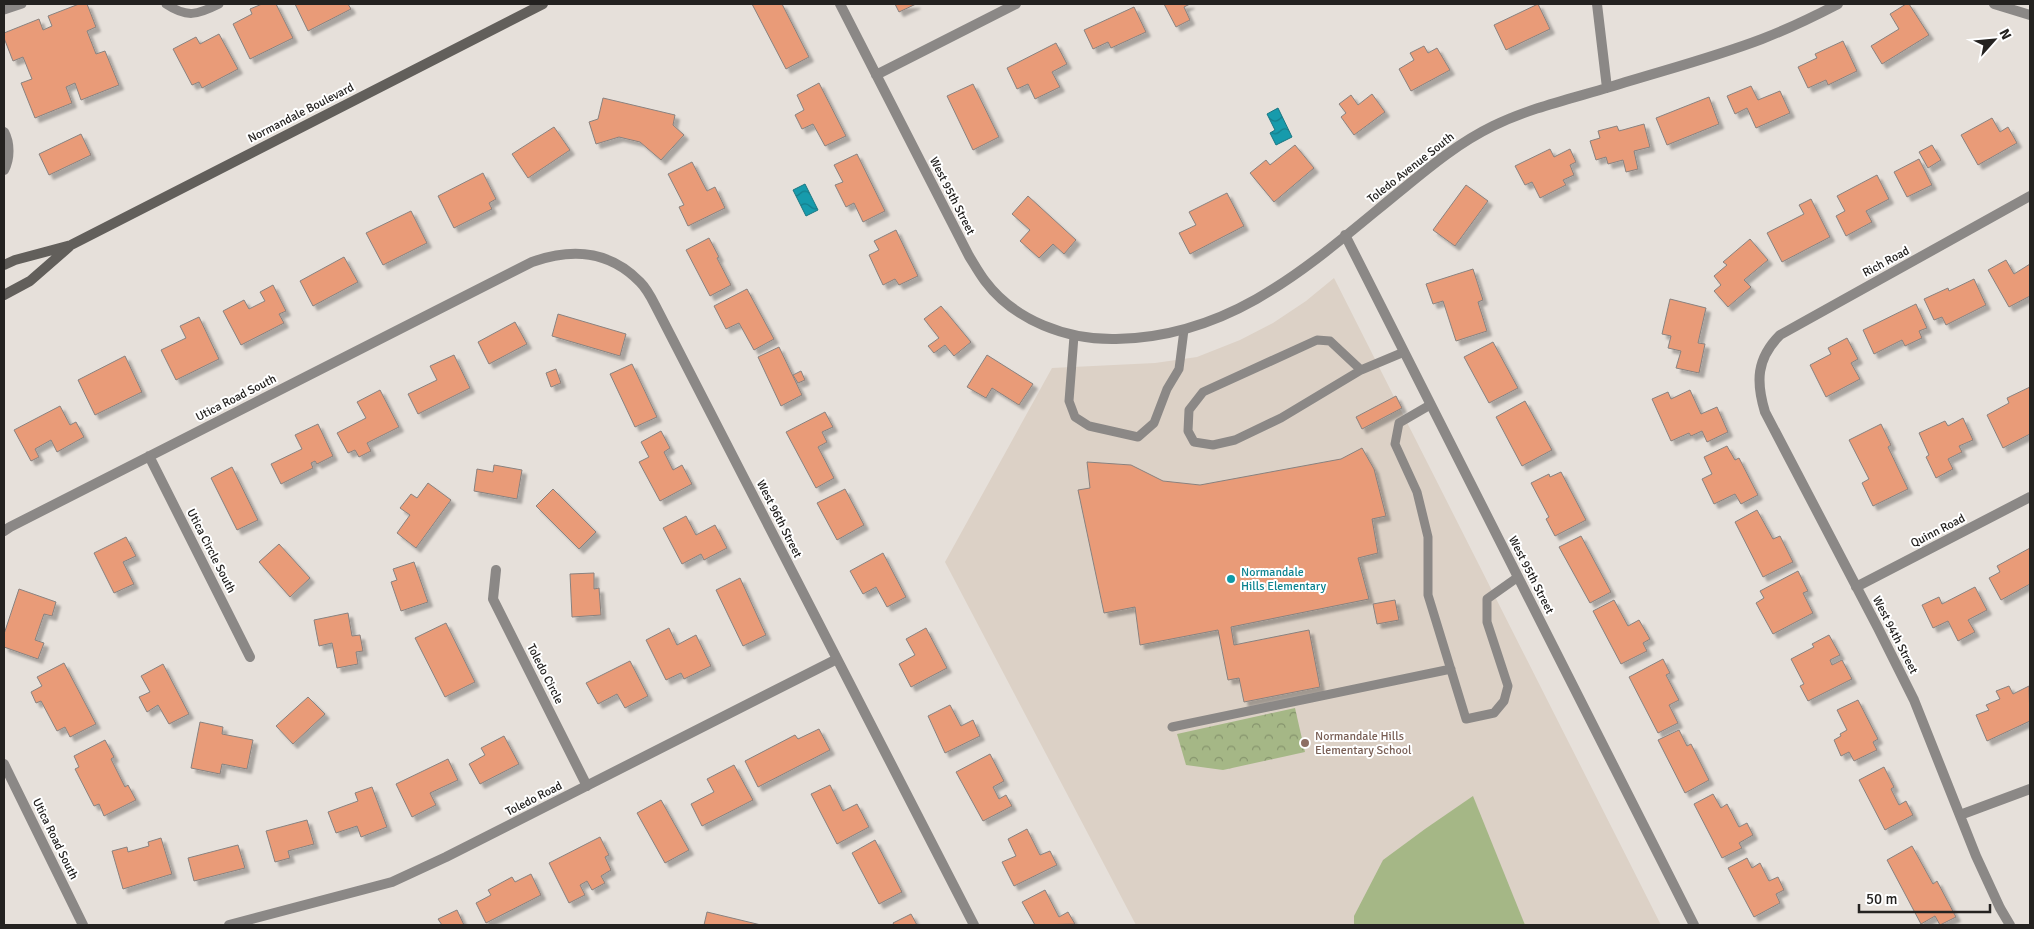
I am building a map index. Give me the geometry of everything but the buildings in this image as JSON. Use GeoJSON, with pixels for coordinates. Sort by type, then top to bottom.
{"type":"FeatureCollection","features":[{"type":"Feature","properties":{"kind":"main road","name":"Normandale Boulevard"},"geometry":{"type":"LineString","coordinates":[[4,265],[15,260],[71,245],[544,4]]}},
{"type":"Feature","properties":{"kind":"main road","name":"Normandale Boulevard"},"geometry":{"type":"LineString","coordinates":[[4,295],[30,281],[71,245]]}},
{"type":"Feature","properties":{"kind":"street","name":"West 95th Street"},"geometry":{"type":"LineString","coordinates":[[840,4],[969,256],[986,282],[1009,305],[1037,323],[1074,336],[1098,340]]}},
{"type":"Feature","properties":{"kind":"street"},"geometry":{"type":"LineString","coordinates":[[876,75],[1016,4]]}},
{"type":"Feature","properties":{"kind":"street"},"geometry":{"type":"LineString","coordinates":[[1597,4],[1607,88]]}},
{"type":"Feature","properties":{"kind":"street","name":"Toledo Avenue South"},"geometry":{"type":"LineString","coordinates":[[1098,340],[1142,339],[1184,330],[1225,316],[1264,296],[1345,236],[1455,147],[1527,110],[1607,88],[1762,39],[1838,4]]}},
{"type":"Feature","properties":{"kind":"street"},"geometry":{"type":"LineString","coordinates":[[1994,4],[2030,15]]}},
{"type":"Feature","properties":{"kind":"street"},"geometry":{"type":"LineString","coordinates":[[4,132],[7,138],[8,162],[4,170]]}},
{"type":"Feature","properties":{"kind":"street","name":"Rich Road"},"geometry":{"type":"LineString","coordinates":[[1762,360],[1769,346],[1780,335],[1793,327],[2030,196]]}},
{"type":"Feature","properties":{"kind":"street","name":"West 95th Street"},"geometry":{"type":"LineString","coordinates":[[1345,236],[1694,925]]}},
{"type":"Feature","properties":{"kind":"street","name":"West 96th Street"},"geometry":{"type":"LineString","coordinates":[[480,289],[532,262],[553,255],[576,252],[599,257],[623,266],[642,283],[974,925]]}},
{"type":"Feature","properties":{"kind":"street","name":"Utica Road South"},"geometry":{"type":"LineString","coordinates":[[4,531],[480,289]]}},
{"type":"Feature","properties":{"kind":"street","name":"West 94th Street"},"geometry":{"type":"LineString","coordinates":[[1762,360],[1759,378],[1760,395],[1765,412],[1914,700],[1976,856],[2010,925]]}},
{"type":"Feature","properties":{"kind":"street","name":"Utica Circle South"},"geometry":{"type":"LineString","coordinates":[[149,456],[250,657]]}},
{"type":"Feature","properties":{"kind":"street","name":"Quinn Road"},"geometry":{"type":"LineString","coordinates":[[1856,587],[2030,497]]}},
{"type":"Feature","properties":{"kind":"street","name":"Toledo Circle"},"geometry":{"type":"LineString","coordinates":[[496,570],[493,600],[587,786]]}},
{"type":"Feature","properties":{"kind":"street","name":"Toledo Road"},"geometry":{"type":"LineString","coordinates":[[229,925],[392,882],[446,858],[837,659]]}},
{"type":"Feature","properties":{"kind":"street","name":"Utica Road South"},"geometry":{"type":"LineString","coordinates":[[4,764],[83,925]]}},
{"type":"Feature","properties":{"kind":"street"},"geometry":{"type":"LineString","coordinates":[[1960,815],[2030,789]]}},
{"type":"Feature","properties":{"kind":"lane"},"geometry":{"type":"LineString","coordinates":[[4,10],[22,4]]}},
{"type":"Feature","properties":{"kind":"lane"},"geometry":{"type":"LineString","coordinates":[[166,4],[180,13],[195,14],[219,4]]}},
{"type":"Feature","properties":{"kind":"lane"},"geometry":{"type":"LineString","coordinates":[[1074,336],[1069,401],[1075,417],[1089,426],[1138,437],[1154,423],[1167,389],[1179,368],[1184,330]]}},
{"type":"Feature","properties":{"kind":"lane"},"geometry":{"type":"LineString","coordinates":[[1362,370],[1330,341],[1317,340],[1203,392],[1189,410],[1188,431],[1194,442],[1213,445],[1235,440],[1280,418],[1362,370],[1404,352]]}},
{"type":"Feature","properties":{"kind":"lane"},"geometry":{"type":"LineString","coordinates":[[1430,405],[1399,423],[1395,444],[1417,492],[1428,537],[1428,595],[1466,719],[1494,713],[1504,702],[1508,686],[1487,622],[1487,599],[1518,577]]}},
{"type":"Feature","properties":{"kind":"lane"},"geometry":{"type":"LineString","coordinates":[[1172,727],[1451,668]]}},
{"type":"Feature","properties":{"kind":"shaded area","name":"Normandale Hills Elementary School"},"geometry":{"type":"Polygon","coordinates":[[[1334,278],[1661,925],[1136,925],[945,562],[1052,368],[1155,363],[1197,357],[1240,340],[1273,323],[1306,301],[1334,278]]]}},
{"type":"Feature","properties":{"kind":"green space"},"geometry":{"type":"Polygon","coordinates":[[[1295,708],[1305,752],[1223,770],[1186,765],[1177,734],[1295,708]]]}},
{"type":"Feature","properties":{"kind":"green space"},"geometry":{"type":"Polygon","coordinates":[[[1473,796],[1525,925],[1354,925],[1354,916],[1383,860],[1473,796]]]}},
{"type":"Feature","properties":{"kind":"water"},"geometry":{"type":"Polygon","coordinates":[[[1278,108],[1292,137],[1276,145],[1270,133],[1275,130],[1267,114],[1278,108]]]}},
{"type":"Feature","properties":{"kind":"water"},"geometry":{"type":"Polygon","coordinates":[[[805,184],[818,210],[806,216],[793,190],[805,184]]]}},
{"type":"Feature","properties":{"kind":"place","name":"Normandale Hills Elementary"},"geometry":{"type":"Point","coordinates":[1231,579]}},
{"type":"Feature","properties":{"kind":"place","name":"Normandale Hills Elementary School"},"geometry":{"type":"Point","coordinates":[1305,743]}}]}
